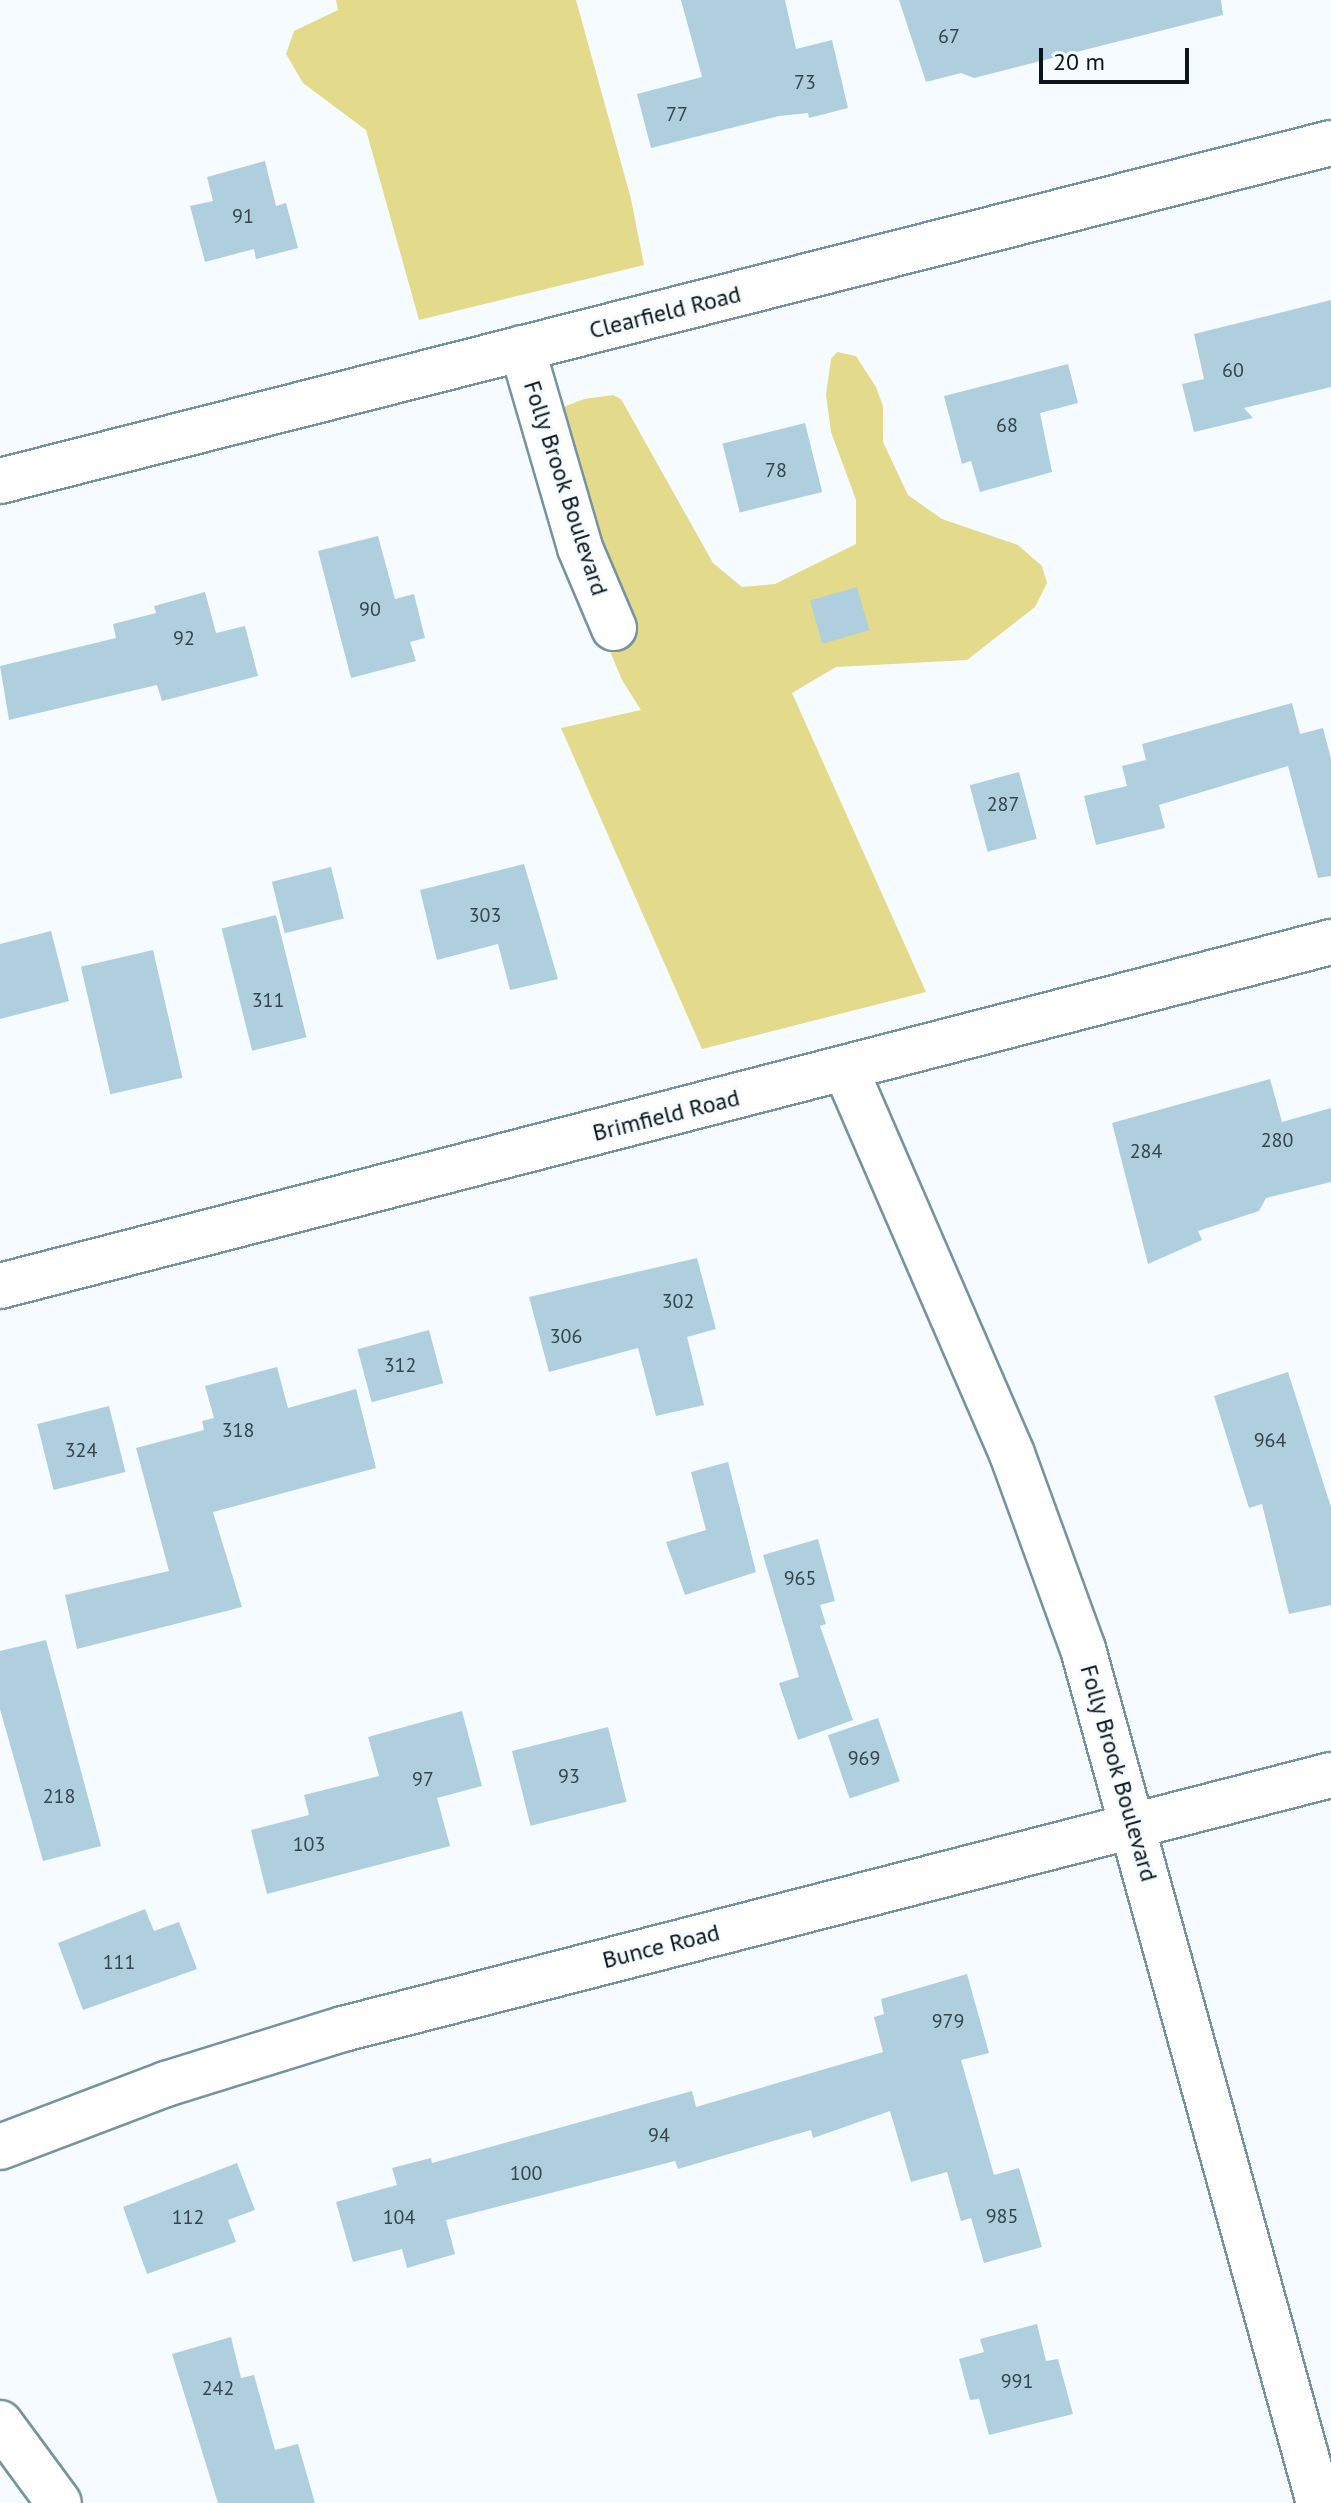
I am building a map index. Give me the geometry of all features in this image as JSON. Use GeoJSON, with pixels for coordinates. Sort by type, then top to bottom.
{"type":"FeatureCollection","features":[{"type":"Feature","properties":{"kind":"street","name":"Clearfield Road"},"geometry":{"type":"LineString","coordinates":[[0,481],[1331,143]]}},
{"type":"Feature","properties":{"kind":"street","name":"Folly Brook Boulevard"},"geometry":{"type":"LineString","coordinates":[[522,348],[580,548],[614,628]]}},
{"type":"Feature","properties":{"kind":"street","name":"Brimfield Road"},"geometry":{"type":"LineString","coordinates":[[0,1286],[1331,942]]}},
{"type":"Feature","properties":{"kind":"street","name":"Folly Brook Boulevard"},"geometry":{"type":"LineString","coordinates":[[845,1068],[1012,1454],[1083,1649],[1135,1825],[1319,2503]]}},
{"type":"Feature","properties":{"kind":"street","name":"Bunce Road"},"geometry":{"type":"LineString","coordinates":[[0,2147],[166,2084],[343,2029],[1331,1775]]}},
{"type":"Feature","properties":{"kind":"street"},"geometry":{"type":"LineString","coordinates":[[0,2423],[59,2503]]}},
{"type":"Feature","properties":{"kind":"shaded area"},"geometry":{"type":"Polygon","coordinates":[[[336,0],[576,0],[631,199],[644,265],[419,320],[366,130],[303,83],[286,54],[294,31],[338,10],[336,0]]]}},
{"type":"Feature","properties":{"kind":"shaded area"},"geometry":{"type":"Polygon","coordinates":[[[837,352],[856,356],[876,387],[883,406],[883,442],[908,495],[942,519],[1018,545],[1042,566],[1047,583],[1035,607],[967,660],[836,667],[792,693],[926,992],[702,1049],[561,728],[641,710],[622,680],[533,467],[528,440],[556,410],[584,399],[613,395],[621,399],[713,563],[742,587],[775,584],[856,544],[856,500],[831,432],[826,395],[831,359],[837,352]]]}},
{"type":"Feature","properties":{"kind":"building"},"geometry":{"type":"Polygon","coordinates":[[[681,0],[785,0],[796,49],[832,40],[848,108],[809,118],[808,113],[779,116],[651,148],[637,94],[702,77],[681,0]]]}},
{"type":"Feature","properties":{"kind":"building"},"geometry":{"type":"Polygon","coordinates":[[[899,0],[1221,0],[1223,15],[974,78],[961,73],[926,82],[899,0]]]}},
{"type":"Feature","properties":{"kind":"building"},"geometry":{"type":"Polygon","coordinates":[[[265,161],[276,206],[286,203],[298,248],[256,259],[254,249],[205,262],[190,206],[213,201],[207,177],[265,161]]]}},
{"type":"Feature","properties":{"kind":"building"},"geometry":{"type":"Polygon","coordinates":[[[1331,300],[1331,387],[1244,408],[1253,418],[1194,432],[1182,384],[1204,379],[1194,334],[1331,300]]]}},
{"type":"Feature","properties":{"kind":"building"},"geometry":{"type":"Polygon","coordinates":[[[1068,364],[1078,403],[1040,413],[1052,472],[980,492],[971,461],[962,464],[944,396],[1068,364]]]}},
{"type":"Feature","properties":{"kind":"building"},"geometry":{"type":"Polygon","coordinates":[[[805,423],[822,492],[740,512],[723,444],[805,423]]]}},
{"type":"Feature","properties":{"kind":"building"},"geometry":{"type":"Polygon","coordinates":[[[378,536],[395,599],[414,594],[425,638],[410,642],[416,661],[351,678],[318,551],[378,536]]]}},
{"type":"Feature","properties":{"kind":"building"},"geometry":{"type":"Polygon","coordinates":[[[857,587],[869,630],[822,644],[810,601],[857,587]]]}},
{"type":"Feature","properties":{"kind":"building"},"geometry":{"type":"Polygon","coordinates":[[[205,592],[216,633],[245,626],[258,676],[162,701],[157,685],[9,720],[0,666],[116,638],[113,624],[156,613],[154,606],[205,592]]]}},
{"type":"Feature","properties":{"kind":"building"},"geometry":{"type":"Polygon","coordinates":[[[1292,703],[1300,734],[1323,728],[1331,759],[1331,876],[1318,878],[1288,766],[1159,805],[1165,828],[1096,845],[1084,796],[1127,786],[1122,766],[1146,760],[1142,744],[1292,703]]]}},
{"type":"Feature","properties":{"kind":"building"},"geometry":{"type":"Polygon","coordinates":[[[1019,772],[1037,839],[988,852],[970,785],[1019,772]]]}},
{"type":"Feature","properties":{"kind":"building"},"geometry":{"type":"Polygon","coordinates":[[[524,864],[558,979],[510,990],[498,944],[437,960],[420,890],[524,864]]]}},
{"type":"Feature","properties":{"kind":"building"},"geometry":{"type":"Polygon","coordinates":[[[331,867],[344,918],[285,933],[272,882],[331,867]]]}},
{"type":"Feature","properties":{"kind":"building"},"geometry":{"type":"Polygon","coordinates":[[[276,915],[306,1037],[252,1051],[222,929],[276,915]]]}},
{"type":"Feature","properties":{"kind":"building"},"geometry":{"type":"Polygon","coordinates":[[[51,931],[69,1001],[0,1019],[0,944],[51,931]]]}},
{"type":"Feature","properties":{"kind":"building"},"geometry":{"type":"Polygon","coordinates":[[[153,950],[182,1078],[110,1094],[81,967],[153,950]]]}},
{"type":"Feature","properties":{"kind":"building"},"geometry":{"type":"Polygon","coordinates":[[[1270,1079],[1282,1122],[1331,1108],[1331,1182],[1266,1198],[1259,1211],[1198,1231],[1202,1240],[1148,1264],[1112,1123],[1270,1079]]]}},
{"type":"Feature","properties":{"kind":"building"},"geometry":{"type":"Polygon","coordinates":[[[697,1258],[716,1329],[687,1337],[704,1405],[656,1416],[638,1348],[549,1372],[529,1297],[697,1258]]]}},
{"type":"Feature","properties":{"kind":"building"},"geometry":{"type":"Polygon","coordinates":[[[429,1330],[443,1383],[372,1402],[358,1349],[429,1330]]]}},
{"type":"Feature","properties":{"kind":"building"},"geometry":{"type":"Polygon","coordinates":[[[277,1367],[288,1408],[356,1389],[376,1468],[213,1512],[242,1607],[77,1649],[65,1595],[169,1571],[136,1448],[204,1430],[202,1421],[214,1418],[205,1386],[277,1367]]]}},
{"type":"Feature","properties":{"kind":"building"},"geometry":{"type":"Polygon","coordinates":[[[1288,1372],[1331,1507],[1331,1605],[1289,1614],[1262,1504],[1249,1508],[1214,1396],[1288,1372]]]}},
{"type":"Feature","properties":{"kind":"building"},"geometry":{"type":"Polygon","coordinates":[[[109,1406],[125,1472],[54,1490],[37,1424],[109,1406]]]}},
{"type":"Feature","properties":{"kind":"building"},"geometry":{"type":"Polygon","coordinates":[[[728,1462],[756,1572],[685,1595],[666,1542],[706,1530],[691,1472],[728,1462]]]}},
{"type":"Feature","properties":{"kind":"building"},"geometry":{"type":"Polygon","coordinates":[[[818,1539],[835,1601],[820,1605],[826,1624],[820,1626],[853,1720],[798,1740],[779,1683],[799,1677],[763,1555],[818,1539]]]}},
{"type":"Feature","properties":{"kind":"building"},"geometry":{"type":"Polygon","coordinates":[[[46,1640],[101,1846],[43,1861],[0,1709],[0,1651],[46,1640]]]}},
{"type":"Feature","properties":{"kind":"building"},"geometry":{"type":"Polygon","coordinates":[[[462,1711],[482,1786],[437,1798],[450,1846],[267,1894],[251,1830],[309,1815],[304,1795],[379,1776],[368,1737],[462,1711]]]}},
{"type":"Feature","properties":{"kind":"building"},"geometry":{"type":"Polygon","coordinates":[[[878,1718],[900,1781],[850,1799],[828,1735],[878,1718]]]}},
{"type":"Feature","properties":{"kind":"building"},"geometry":{"type":"Polygon","coordinates":[[[608,1727],[627,1802],[531,1826],[512,1751],[608,1727]]]}},
{"type":"Feature","properties":{"kind":"building"},"geometry":{"type":"Polygon","coordinates":[[[145,1909],[154,1931],[179,1922],[197,1969],[83,2010],[58,1943],[145,1909]]]}},
{"type":"Feature","properties":{"kind":"building"},"geometry":{"type":"Polygon","coordinates":[[[967,1974],[989,2053],[961,2060],[994,2175],[1019,2168],[1042,2247],[984,2263],[971,2218],[961,2221],[947,2172],[911,2182],[890,2111],[813,2138],[811,2130],[678,2169],[675,2161],[446,2220],[455,2254],[407,2268],[402,2249],[353,2262],[336,2202],[397,2185],[392,2168],[431,2158],[432,2163],[692,2091],[696,2107],[883,2052],[874,2017],[884,2014],[881,1999],[967,1974]]]}},
{"type":"Feature","properties":{"kind":"building"},"geometry":{"type":"Polygon","coordinates":[[[237,2163],[255,2210],[228,2220],[236,2242],[147,2274],[123,2207],[237,2163]]]}},
{"type":"Feature","properties":{"kind":"building"},"geometry":{"type":"Polygon","coordinates":[[[1037,2324],[1046,2361],[1058,2359],[1073,2414],[989,2435],[979,2399],[970,2400],[959,2359],[984,2352],[980,2339],[1037,2324]]]}},
{"type":"Feature","properties":{"kind":"building"},"geometry":{"type":"Polygon","coordinates":[[[231,2337],[241,2378],[254,2375],[275,2450],[298,2444],[315,2503],[218,2503],[172,2354],[231,2337]]]}}]}
